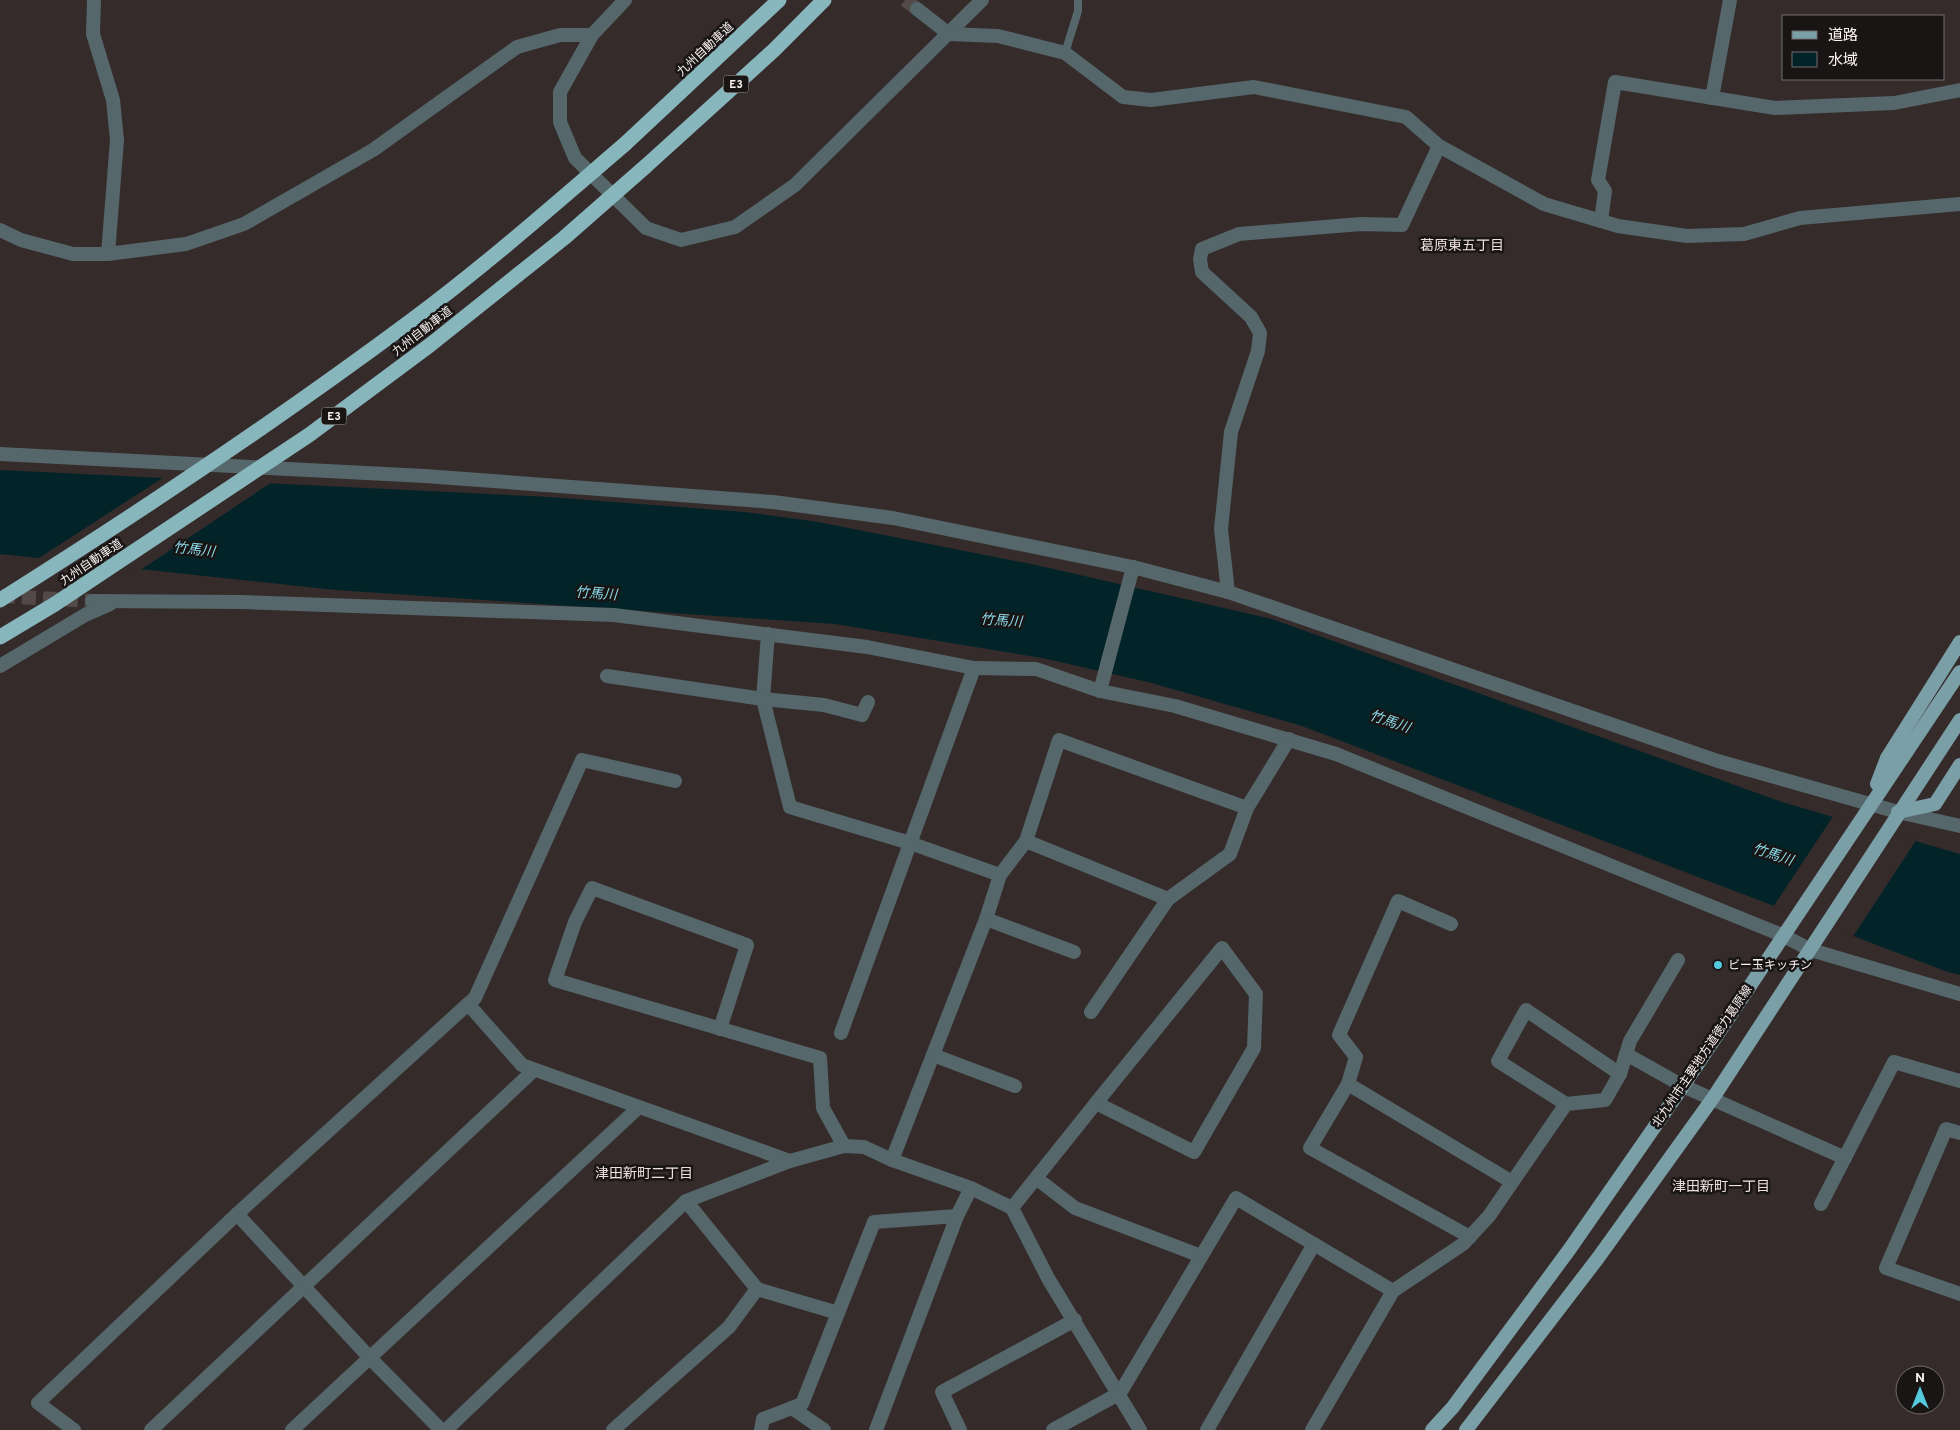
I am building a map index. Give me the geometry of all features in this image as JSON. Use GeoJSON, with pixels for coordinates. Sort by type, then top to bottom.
{"type":"FeatureCollection","features":[{"type":"Feature","properties":{"kind":"highway","name":"九州自動車道"},"geometry":{"type":"LineString","coordinates":[[0,600],[284,411],[413,319],[538,218],[625,144],[779,0]]}},
{"type":"Feature","properties":{"kind":"highway","name":"九州自動車道"},"geometry":{"type":"LineString","coordinates":[[0,637],[55,604],[309,435],[430,345],[564,238],[774,50],[824,0]]}},
{"type":"Feature","properties":{"kind":"main road"},"geometry":{"type":"LineString","coordinates":[[1870,804],[1887,758],[1960,642]]}},
{"type":"Feature","properties":{"kind":"main road","name":"北九州市主要地方道徳力葛原線"},"geometry":{"type":"LineString","coordinates":[[1432,1430],[1453,1407],[1570,1250],[1683,1086],[1782,935],[1960,672]]}},
{"type":"Feature","properties":{"kind":"main road"},"geometry":{"type":"LineString","coordinates":[[1466,1430],[1598,1258],[1713,1098],[1811,950],[1898,812],[1960,720]]}},
{"type":"Feature","properties":{"kind":"main road"},"geometry":{"type":"LineString","coordinates":[[1898,812],[1935,804],[1960,765]]}},
{"type":"Feature","properties":{"kind":"street"},"geometry":{"type":"LineString","coordinates":[[94,0],[93,34],[113,100],[117,140],[108,254]]}},
{"type":"Feature","properties":{"kind":"street"},"geometry":{"type":"LineString","coordinates":[[626,0],[592,35],[560,92],[560,122],[574,158],[646,228],[681,240],[735,227],[795,185],[982,0]]}},
{"type":"Feature","properties":{"kind":"street"},"geometry":{"type":"LineString","coordinates":[[1712,98],[1728,1]]}},
{"type":"Feature","properties":{"kind":"street"},"geometry":{"type":"LineString","coordinates":[[917,10],[949,34],[998,36],[1065,53],[1124,97],[1151,100],[1254,87],[1406,117],[1439,146],[1544,204],[1618,226],[1687,236],[1744,234],[1800,218],[1960,204]]}},
{"type":"Feature","properties":{"kind":"street"},"geometry":{"type":"LineString","coordinates":[[0,230],[21,240],[73,254],[108,254],[186,244],[244,224],[373,150],[517,47],[560,35],[592,35]]}},
{"type":"Feature","properties":{"kind":"street"},"geometry":{"type":"LineString","coordinates":[[1601,221],[1605,191],[1598,180],[1615,82],[1775,108],[1894,103],[1960,90]]}},
{"type":"Feature","properties":{"kind":"street"},"geometry":{"type":"LineString","coordinates":[[1228,592],[1221,529],[1231,432],[1258,351],[1260,333],[1251,317],[1202,272],[1200,259],[1202,249],[1239,234],[1361,224],[1402,225],[1439,146]]}},
{"type":"Feature","properties":{"kind":"street"},"geometry":{"type":"LineString","coordinates":[[0,454],[425,476],[773,502],[893,518],[1134,567],[1228,592],[1718,761],[1898,812],[1960,826]]}},
{"type":"Feature","properties":{"kind":"street"},"geometry":{"type":"LineString","coordinates":[[1100,691],[1134,567]]}},
{"type":"Feature","properties":{"kind":"street"},"geometry":{"type":"LineString","coordinates":[[92,601],[114,603],[241,602],[614,615],[867,647],[974,668],[1036,669],[1100,691],[1175,706],[1336,754],[1782,935],[1811,950],[1960,994]]}},
{"type":"Feature","properties":{"kind":"street"},"geometry":{"type":"LineString","coordinates":[[0,666],[85,615],[114,603]]}},
{"type":"Feature","properties":{"kind":"street"},"geometry":{"type":"LineString","coordinates":[[768,634],[763,699],[790,807],[910,844],[1000,875]]}},
{"type":"Feature","properties":{"kind":"street"},"geometry":{"type":"LineString","coordinates":[[841,1033],[974,668]]}},
{"type":"Feature","properties":{"kind":"street"},"geometry":{"type":"LineString","coordinates":[[607,676],[763,699],[824,705],[862,715],[868,702]]}},
{"type":"Feature","properties":{"kind":"street"},"geometry":{"type":"LineString","coordinates":[[1091,1012],[1168,899],[1230,854],[1247,808],[1289,739]]}},
{"type":"Feature","properties":{"kind":"street"},"geometry":{"type":"LineString","coordinates":[[892,1160],[986,919],[1000,875],[1026,841],[1059,740],[1247,808]]}},
{"type":"Feature","properties":{"kind":"street"},"geometry":{"type":"LineString","coordinates":[[74,1430],[38,1403],[236,1214],[475,998],[582,760],[675,782]]}},
{"type":"Feature","properties":{"kind":"street"},"geometry":{"type":"LineString","coordinates":[[1026,841],[1168,899]]}},
{"type":"Feature","properties":{"kind":"street"},"geometry":{"type":"LineString","coordinates":[[720,1028],[747,945],[592,888],[574,922],[555,980],[820,1058],[823,1108],[844,1146]]}},
{"type":"Feature","properties":{"kind":"street"},"geometry":{"type":"LineString","coordinates":[[1451,924],[1398,901],[1339,1034],[1356,1056],[1348,1084],[1310,1148],[1470,1236]]}},
{"type":"Feature","properties":{"kind":"street"},"geometry":{"type":"LineString","coordinates":[[986,919],[1074,952]]}},
{"type":"Feature","properties":{"kind":"street"},"geometry":{"type":"LineString","coordinates":[[1012,1208],[1096,1103],[1222,948],[1256,994],[1254,1048],[1194,1152],[1096,1103]]}},
{"type":"Feature","properties":{"kind":"street"},"geometry":{"type":"LineString","coordinates":[[1620,1074],[1526,1010],[1498,1061],[1566,1104],[1605,1100],[1620,1074],[1630,1041],[1678,960]]}},
{"type":"Feature","properties":{"kind":"street"},"geometry":{"type":"LineString","coordinates":[[468,1004],[522,1065],[790,1161]]}},
{"type":"Feature","properties":{"kind":"street"},"geometry":{"type":"LineString","coordinates":[[1626,1054],[1683,1086],[1845,1158]]}},
{"type":"Feature","properties":{"kind":"street"},"geometry":{"type":"LineString","coordinates":[[933,1055],[1015,1086]]}},
{"type":"Feature","properties":{"kind":"street"},"geometry":{"type":"LineString","coordinates":[[1821,1204],[1894,1062],[1960,1081]]}},
{"type":"Feature","properties":{"kind":"street"},"geometry":{"type":"LineString","coordinates":[[151,1430],[303,1285],[534,1070]]}},
{"type":"Feature","properties":{"kind":"street"},"geometry":{"type":"LineString","coordinates":[[1348,1084],[1512,1182]]}},
{"type":"Feature","properties":{"kind":"street"},"geometry":{"type":"LineString","coordinates":[[1312,1430],[1393,1291],[1462,1244],[1489,1216],[1566,1104]]}},
{"type":"Feature","properties":{"kind":"street"},"geometry":{"type":"LineString","coordinates":[[292,1430],[638,1108]]}},
{"type":"Feature","properties":{"kind":"street"},"geometry":{"type":"LineString","coordinates":[[1960,1133],[1946,1129],[1886,1268],[1960,1294]]}},
{"type":"Feature","properties":{"kind":"street"},"geometry":{"type":"LineString","coordinates":[[446,1430],[686,1201],[790,1161],[844,1146],[864,1146],[892,1160],[971,1188],[1012,1208],[1049,1280],[1120,1393],[1140,1430]]}},
{"type":"Feature","properties":{"kind":"street"},"geometry":{"type":"LineString","coordinates":[[1036,1178],[1075,1208],[1201,1256]]}},
{"type":"Feature","properties":{"kind":"street"},"geometry":{"type":"LineString","coordinates":[[876,1430],[958,1216],[971,1188]]}},
{"type":"Feature","properties":{"kind":"street"},"geometry":{"type":"LineString","coordinates":[[1053,1430],[1120,1393],[1236,1198],[1393,1291]]}},
{"type":"Feature","properties":{"kind":"street"},"geometry":{"type":"LineString","coordinates":[[686,1201],[757,1289],[838,1313]]}},
{"type":"Feature","properties":{"kind":"street"},"geometry":{"type":"LineString","coordinates":[[236,1214],[441,1430]]}},
{"type":"Feature","properties":{"kind":"street"},"geometry":{"type":"LineString","coordinates":[[761,1430],[763,1419],[802,1404],[874,1222],[958,1216]]}},
{"type":"Feature","properties":{"kind":"street"},"geometry":{"type":"LineString","coordinates":[[1207,1430],[1314,1244]]}},
{"type":"Feature","properties":{"kind":"street"},"geometry":{"type":"LineString","coordinates":[[613,1430],[729,1327],[757,1289]]}},
{"type":"Feature","properties":{"kind":"street"},"geometry":{"type":"LineString","coordinates":[[960,1430],[942,1392],[1075,1320]]}},
{"type":"Feature","properties":{"kind":"street"},"geometry":{"type":"LineString","coordinates":[[792,1408],[824,1430]]}},
{"type":"Feature","properties":{"kind":"lane"},"geometry":{"type":"LineString","coordinates":[[1065,53],[1078,11],[1078,0]]}},
{"type":"Feature","properties":{"kind":"water","name":"竹馬川"},"geometry":{"type":"Polygon","coordinates":[[[0,470],[549,497],[745,512],[818,522],[1036,565],[1272,619],[1782,802],[1960,854],[1960,975],[1945,971],[1302,726],[1148,682],[1042,658],[835,624],[336,590],[0,554],[0,470]]]}},
{"type":"Feature","properties":{"kind":"pier"},"geometry":{"type":"Polygon","coordinates":[[[164,477],[272,482],[139,571],[36,560],[164,477]]]}},
{"type":"Feature","properties":{"kind":"pier"},"geometry":{"type":"Polygon","coordinates":[[[1834,815],[1917,839],[1852,938],[1773,907],[1834,815]]]}},
{"type":"Feature","properties":{"kind":"tunnel"},"geometry":{"type":"LineString","coordinates":[[905,0],[917,9]]}},
{"type":"Feature","properties":{"kind":"tunnel"},"geometry":{"type":"LineString","coordinates":[[1,596],[92,601]]}},
{"type":"Feature","properties":{"kind":"place","name":"ビー玉キッチン"},"geometry":{"type":"Point","coordinates":[1718,965]}},
{"type":"Feature","properties":{"kind":"district","name":"葛原東五丁目"},"geometry":{"type":"Point","coordinates":[1462,245]}},
{"type":"Feature","properties":{"kind":"district","name":"津田新町二丁目"},"geometry":{"type":"Point","coordinates":[644,1173]}},
{"type":"Feature","properties":{"kind":"district","name":"津田新町一丁目"},"geometry":{"type":"Point","coordinates":[1721,1186]}}]}
